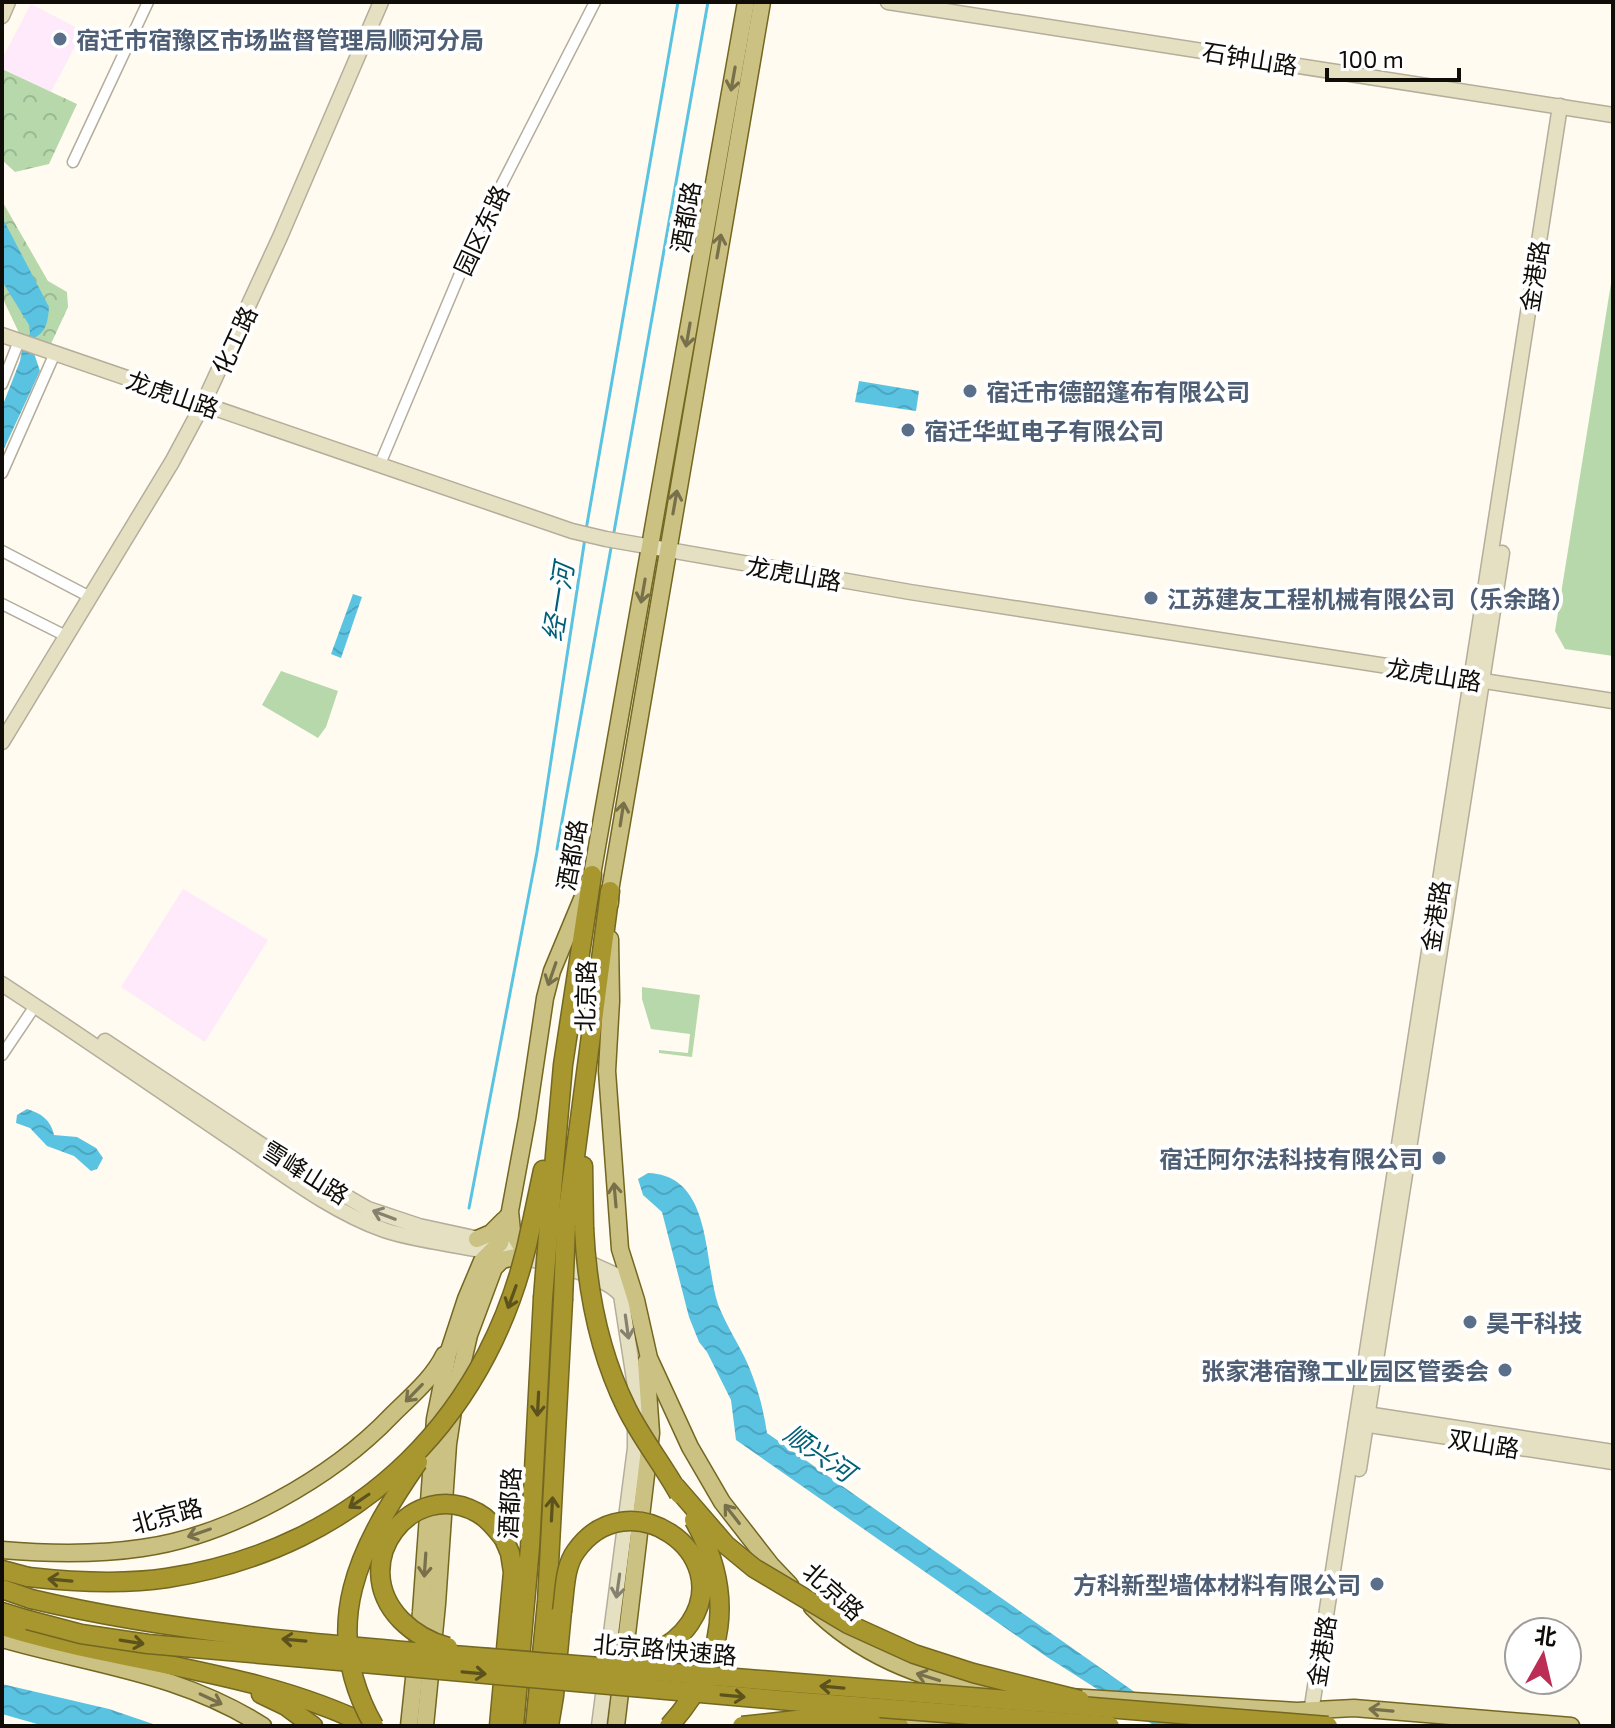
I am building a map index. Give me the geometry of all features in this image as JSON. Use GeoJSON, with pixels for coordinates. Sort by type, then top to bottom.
{"type":"FeatureCollection","features":[{"type":"Feature","properties":{"kind":"highway","name":"酒都路"},"geometry":{"type":"LineString","coordinates":[[535,1726],[547,1602],[563,1300],[558,1225],[563,1065],[592,875]]}},
{"type":"Feature","properties":{"kind":"highway","name":"酒都路"},"geometry":{"type":"LineString","coordinates":[[514,1726],[530,1547],[543,1298],[583,1083],[610,891]]}},
{"type":"Feature","properties":{"kind":"highway"},"geometry":{"type":"LineString","coordinates":[[372,1726],[353,1677],[349,1656],[350,1599],[358,1567],[373,1532],[445,1423],[493,1342],[526,1254],[558,1225],[589,1285],[604,1349],[627,1409],[709,1545],[720,1605],[718,1633],[701,1685],[669,1726]]}},
{"type":"Feature","properties":{"kind":"highway"},"geometry":{"type":"LineString","coordinates":[[2,1570],[28,1577],[102,1582],[164,1579],[249,1559],[323,1525],[367,1497],[412,1458],[445,1423]]}},
{"type":"Feature","properties":{"kind":"highway"},"geometry":{"type":"LineString","coordinates":[[675,1486],[726,1545],[745,1560],[848,1624],[914,1654],[973,1673],[1086,1701],[1182,1715]]}},
{"type":"Feature","properties":{"kind":"highway"},"geometry":{"type":"LineString","coordinates":[[498,1659],[439,1645],[421,1637],[393,1612],[383,1593],[379,1573],[387,1540],[404,1520],[427,1508],[444,1505],[463,1507],[477,1512],[490,1522],[504,1539],[513,1572],[499,1726]]}},
{"type":"Feature","properties":{"kind":"highway"},"geometry":{"type":"LineString","coordinates":[[549,1726],[554,1696],[562,1611],[567,1571],[575,1552],[605,1526],[633,1521],[661,1526],[689,1550],[701,1584],[696,1615],[687,1629],[668,1645],[649,1655],[632,1658],[550,1663]]}},
{"type":"Feature","properties":{"kind":"highway","name":"北京路快速路"},"geometry":{"type":"LineString","coordinates":[[2,1589],[96,1614],[234,1634],[498,1659],[1182,1715],[1318,1719]]}},
{"type":"Feature","properties":{"kind":"highway","name":"北京路快速路"},"geometry":{"type":"LineString","coordinates":[[2,1612],[12,1629],[81,1634],[148,1644],[1110,1726]]}},
{"type":"Feature","properties":{"kind":"highway"},"geometry":{"type":"LineString","coordinates":[[12,1629],[290,1693],[372,1726]]}},
{"type":"Feature","properties":{"kind":"highway"},"geometry":{"type":"LineString","coordinates":[[172,1664],[245,1687],[286,1706],[313,1726]]}},
{"type":"Feature","properties":{"kind":"highway"},"geometry":{"type":"LineString","coordinates":[[742,1726],[805,1719],[899,1726]]}},
{"type":"Feature","properties":{"kind":"highway"},"geometry":{"type":"LineString","coordinates":[[830,1726],[873,1724]]}},
{"type":"Feature","properties":{"kind":"main road","name":"酒都路"},"geometry":{"type":"LineString","coordinates":[[610,891],[659,549],[746,2]]}},
{"type":"Feature","properties":{"kind":"main road","name":"酒都路"},"geometry":{"type":"LineString","coordinates":[[592,875],[659,549],[762,2]]}},
{"type":"Feature","properties":{"kind":"main road"},"geometry":{"type":"LineString","coordinates":[[425,1726],[448,1444],[456,1391],[469,1335],[494,1268],[518,1252],[510,1222],[512,1195],[545,998],[552,971],[592,875]]}},
{"type":"Feature","properties":{"kind":"main road","name":"北京路"},"geometry":{"type":"LineString","coordinates":[[610,891],[611,1001],[607,1071],[620,1249],[649,1358],[690,1447],[722,1502],[771,1565],[830,1625],[891,1664],[961,1687],[997,1693],[1318,1719],[1354,1708],[1571,1726]]}},
{"type":"Feature","properties":{"kind":"main road"},"geometry":{"type":"LineString","coordinates":[[409,1726],[435,1419],[456,1328],[485,1246],[491,1233],[502,1223],[512,1195]]}},
{"type":"Feature","properties":{"kind":"main road","name":"北京路"},"geometry":{"type":"LineString","coordinates":[[2,1550],[64,1554],[145,1548],[189,1537],[247,1516],[303,1487],[360,1445],[433,1371],[456,1328]]}},
{"type":"Feature","properties":{"kind":"main road"},"geometry":{"type":"LineString","coordinates":[[616,1726],[651,1433],[643,1331]]}},
{"type":"Feature","properties":{"kind":"main road"},"geometry":{"type":"LineString","coordinates":[[12,1629],[147,1673],[216,1700],[263,1726]]}},
{"type":"Feature","properties":{"kind":"main road"},"geometry":{"type":"LineString","coordinates":[[802,1726],[858,1720],[968,1726]]}},
{"type":"Feature","properties":{"kind":"street"},"geometry":{"type":"LineString","coordinates":[[2,16],[8,2]]}},
{"type":"Feature","properties":{"kind":"street"},"geometry":{"type":"LineString","coordinates":[[73,162],[148,2]]}},
{"type":"Feature","properties":{"kind":"street","name":"化工路"},"geometry":{"type":"LineString","coordinates":[[2,742],[172,462],[203,404],[280,237],[381,2]]}},
{"type":"Feature","properties":{"kind":"street","name":"园区东路"},"geometry":{"type":"LineString","coordinates":[[380,464],[478,231],[595,2]]}},
{"type":"Feature","properties":{"kind":"street","name":"石钟山路"},"geometry":{"type":"LineString","coordinates":[[888,2],[1613,115]]}},
{"type":"Feature","properties":{"kind":"street","name":"金港路"},"geometry":{"type":"LineString","coordinates":[[1318,1719],[1565,107]]}},
{"type":"Feature","properties":{"kind":"street","name":"龙虎山路"},"geometry":{"type":"LineString","coordinates":[[2,335],[572,531],[606,539],[910,592],[1613,701]]}},
{"type":"Feature","properties":{"kind":"street"},"geometry":{"type":"LineString","coordinates":[[2,384],[19,341]]}},
{"type":"Feature","properties":{"kind":"street"},"geometry":{"type":"LineString","coordinates":[[2,473],[55,353]]}},
{"type":"Feature","properties":{"kind":"street"},"geometry":{"type":"LineString","coordinates":[[2,551],[90,597]]}},
{"type":"Feature","properties":{"kind":"street"},"geometry":{"type":"LineString","coordinates":[[2,604],[66,636]]}},
{"type":"Feature","properties":{"kind":"street","name":"雪峰山路"},"geometry":{"type":"LineString","coordinates":[[2,973],[336,1193],[391,1218],[485,1246]]}},
{"type":"Feature","properties":{"kind":"street","name":"雪峰山路"},"geometry":{"type":"LineString","coordinates":[[2,984],[280,1171],[353,1216],[393,1232],[589,1263],[618,1276]]}},
{"type":"Feature","properties":{"kind":"street"},"geometry":{"type":"LineString","coordinates":[[2,1055],[35,1006]]}},
{"type":"Feature","properties":{"kind":"street"},"geometry":{"type":"LineString","coordinates":[[618,1276],[620,1249]]}},
{"type":"Feature","properties":{"kind":"street"},"geometry":{"type":"LineString","coordinates":[[518,1252],[602,1281],[614,1287],[624,1302],[635,1386],[635,1448],[599,1726]]}},
{"type":"Feature","properties":{"kind":"street"},"geometry":{"type":"LineString","coordinates":[[602,1281],[618,1276]]}},
{"type":"Feature","properties":{"kind":"street"},"geometry":{"type":"LineString","coordinates":[[618,1276],[636,1300]]}},
{"type":"Feature","properties":{"kind":"street","name":"双山路"},"geometry":{"type":"LineString","coordinates":[[1362,1418],[1613,1452]]}},
{"type":"Feature","properties":{"kind":"street","name":"双山路"},"geometry":{"type":"LineString","coordinates":[[1362,1418],[1613,1462]]}},
{"type":"Feature","properties":{"kind":"shaded area","name":"宿迁市宿豫区市场监督管理局顺河分局"},"geometry":{"type":"Polygon","coordinates":[[[31,4],[83,31],[51,92],[2,69],[2,59],[31,4]]]}},
{"type":"Feature","properties":{"kind":"shaded area"},"geometry":{"type":"Polygon","coordinates":[[[183,889],[268,940],[205,1042],[121,987],[183,889]]]}},
{"type":"Feature","properties":{"kind":"green space"},"geometry":{"type":"Polygon","coordinates":[[[2,69],[77,104],[49,164],[15,172],[2,160],[2,69]]]}},
{"type":"Feature","properties":{"kind":"green space"},"geometry":{"type":"Polygon","coordinates":[[[2,201],[48,281],[67,292],[68,307],[50,346],[21,337],[2,297],[2,201]]]}},
{"type":"Feature","properties":{"kind":"green space"},"geometry":{"type":"Polygon","coordinates":[[[1613,271],[1613,656],[1565,649],[1555,631],[1613,271]]]}},
{"type":"Feature","properties":{"kind":"green space"},"geometry":{"type":"Polygon","coordinates":[[[281,671],[338,691],[326,727],[318,738],[262,705],[281,671]]]}},
{"type":"Feature","properties":{"kind":"green space"},"geometry":{"type":"Polygon","coordinates":[[[642,987],[700,995],[692,1057],[659,1053],[659,1050],[688,1053],[690,1034],[651,1029],[642,999],[642,987]]]}},
{"type":"Feature","properties":{"kind":"water"},"geometry":{"type":"Polygon","coordinates":[[[2,217],[49,307],[44,329],[34,338],[33,350],[40,371],[2,453],[2,407],[30,333],[29,325],[2,281],[2,217]]]}},
{"type":"Feature","properties":{"kind":"water"},"geometry":{"type":"Polygon","coordinates":[[[859,381],[919,391],[916,411],[855,402],[859,381]]]}},
{"type":"Feature","properties":{"kind":"water"},"geometry":{"type":"Polygon","coordinates":[[[353,594],[362,597],[341,658],[331,654],[353,594]]]}},
{"type":"Feature","properties":{"kind":"water"},"geometry":{"type":"Polygon","coordinates":[[[27,1109],[45,1118],[54,1135],[77,1137],[96,1148],[103,1158],[97,1169],[91,1171],[74,1156],[47,1146],[30,1128],[16,1123],[17,1115],[27,1109]]]}},
{"type":"Feature","properties":{"kind":"water"},"geometry":{"type":"Polygon","coordinates":[[[648,1173],[669,1178],[685,1189],[695,1205],[719,1307],[752,1375],[767,1433],[1183,1726],[1155,1726],[1047,1657],[736,1440],[731,1400],[689,1317],[662,1212],[643,1195],[638,1179],[648,1173]]]}},
{"type":"Feature","properties":{"kind":"water"},"geometry":{"type":"Polygon","coordinates":[[[2,1684],[109,1709],[159,1726],[44,1726],[2,1714],[2,1684]]]}},
{"type":"Feature","properties":{"kind":"waterway","name":"经一河"},"geometry":{"type":"LineString","coordinates":[[586,530],[678,2]]}},
{"type":"Feature","properties":{"kind":"waterway","name":"经一河"},"geometry":{"type":"LineString","coordinates":[[614,532],[708,2]]}},
{"type":"Feature","properties":{"kind":"waterway","name":"经一河"},"geometry":{"type":"LineString","coordinates":[[469,1208],[537,852],[585,538]]}},
{"type":"Feature","properties":{"kind":"waterway","name":"经一河"},"geometry":{"type":"LineString","coordinates":[[557,849],[611,548]]}},
{"type":"Feature","properties":{"kind":"place","name":"宿迁市宿豫区市场监督管理局顺河分局"},"geometry":{"type":"Point","coordinates":[60,39]}},
{"type":"Feature","properties":{"kind":"place","name":"宿迁市德韶篷布有限公司"},"geometry":{"type":"Point","coordinates":[970,391]}},
{"type":"Feature","properties":{"kind":"place","name":"宿迁华虹电子有限公司"},"geometry":{"type":"Point","coordinates":[908,430]}},
{"type":"Feature","properties":{"kind":"place","name":"江苏建友工程机械有限公司（乐余路）"},"geometry":{"type":"Point","coordinates":[1151,598]}},
{"type":"Feature","properties":{"kind":"place","name":"宿迁阿尔法科技有限公司"},"geometry":{"type":"Point","coordinates":[1439,1158]}},
{"type":"Feature","properties":{"kind":"place","name":"昊干科技"},"geometry":{"type":"Point","coordinates":[1470,1322]}},
{"type":"Feature","properties":{"kind":"place","name":"张家港宿豫工业园区管委会"},"geometry":{"type":"Point","coordinates":[1505,1370]}},
{"type":"Feature","properties":{"kind":"place","name":"方科新型墙体材料有限公司"},"geometry":{"type":"Point","coordinates":[1377,1584]}},
{"type":"Feature","properties":{"kind":"water label","name":"顺兴河"},"geometry":{"type":"Point","coordinates":[820,1452]}}]}
